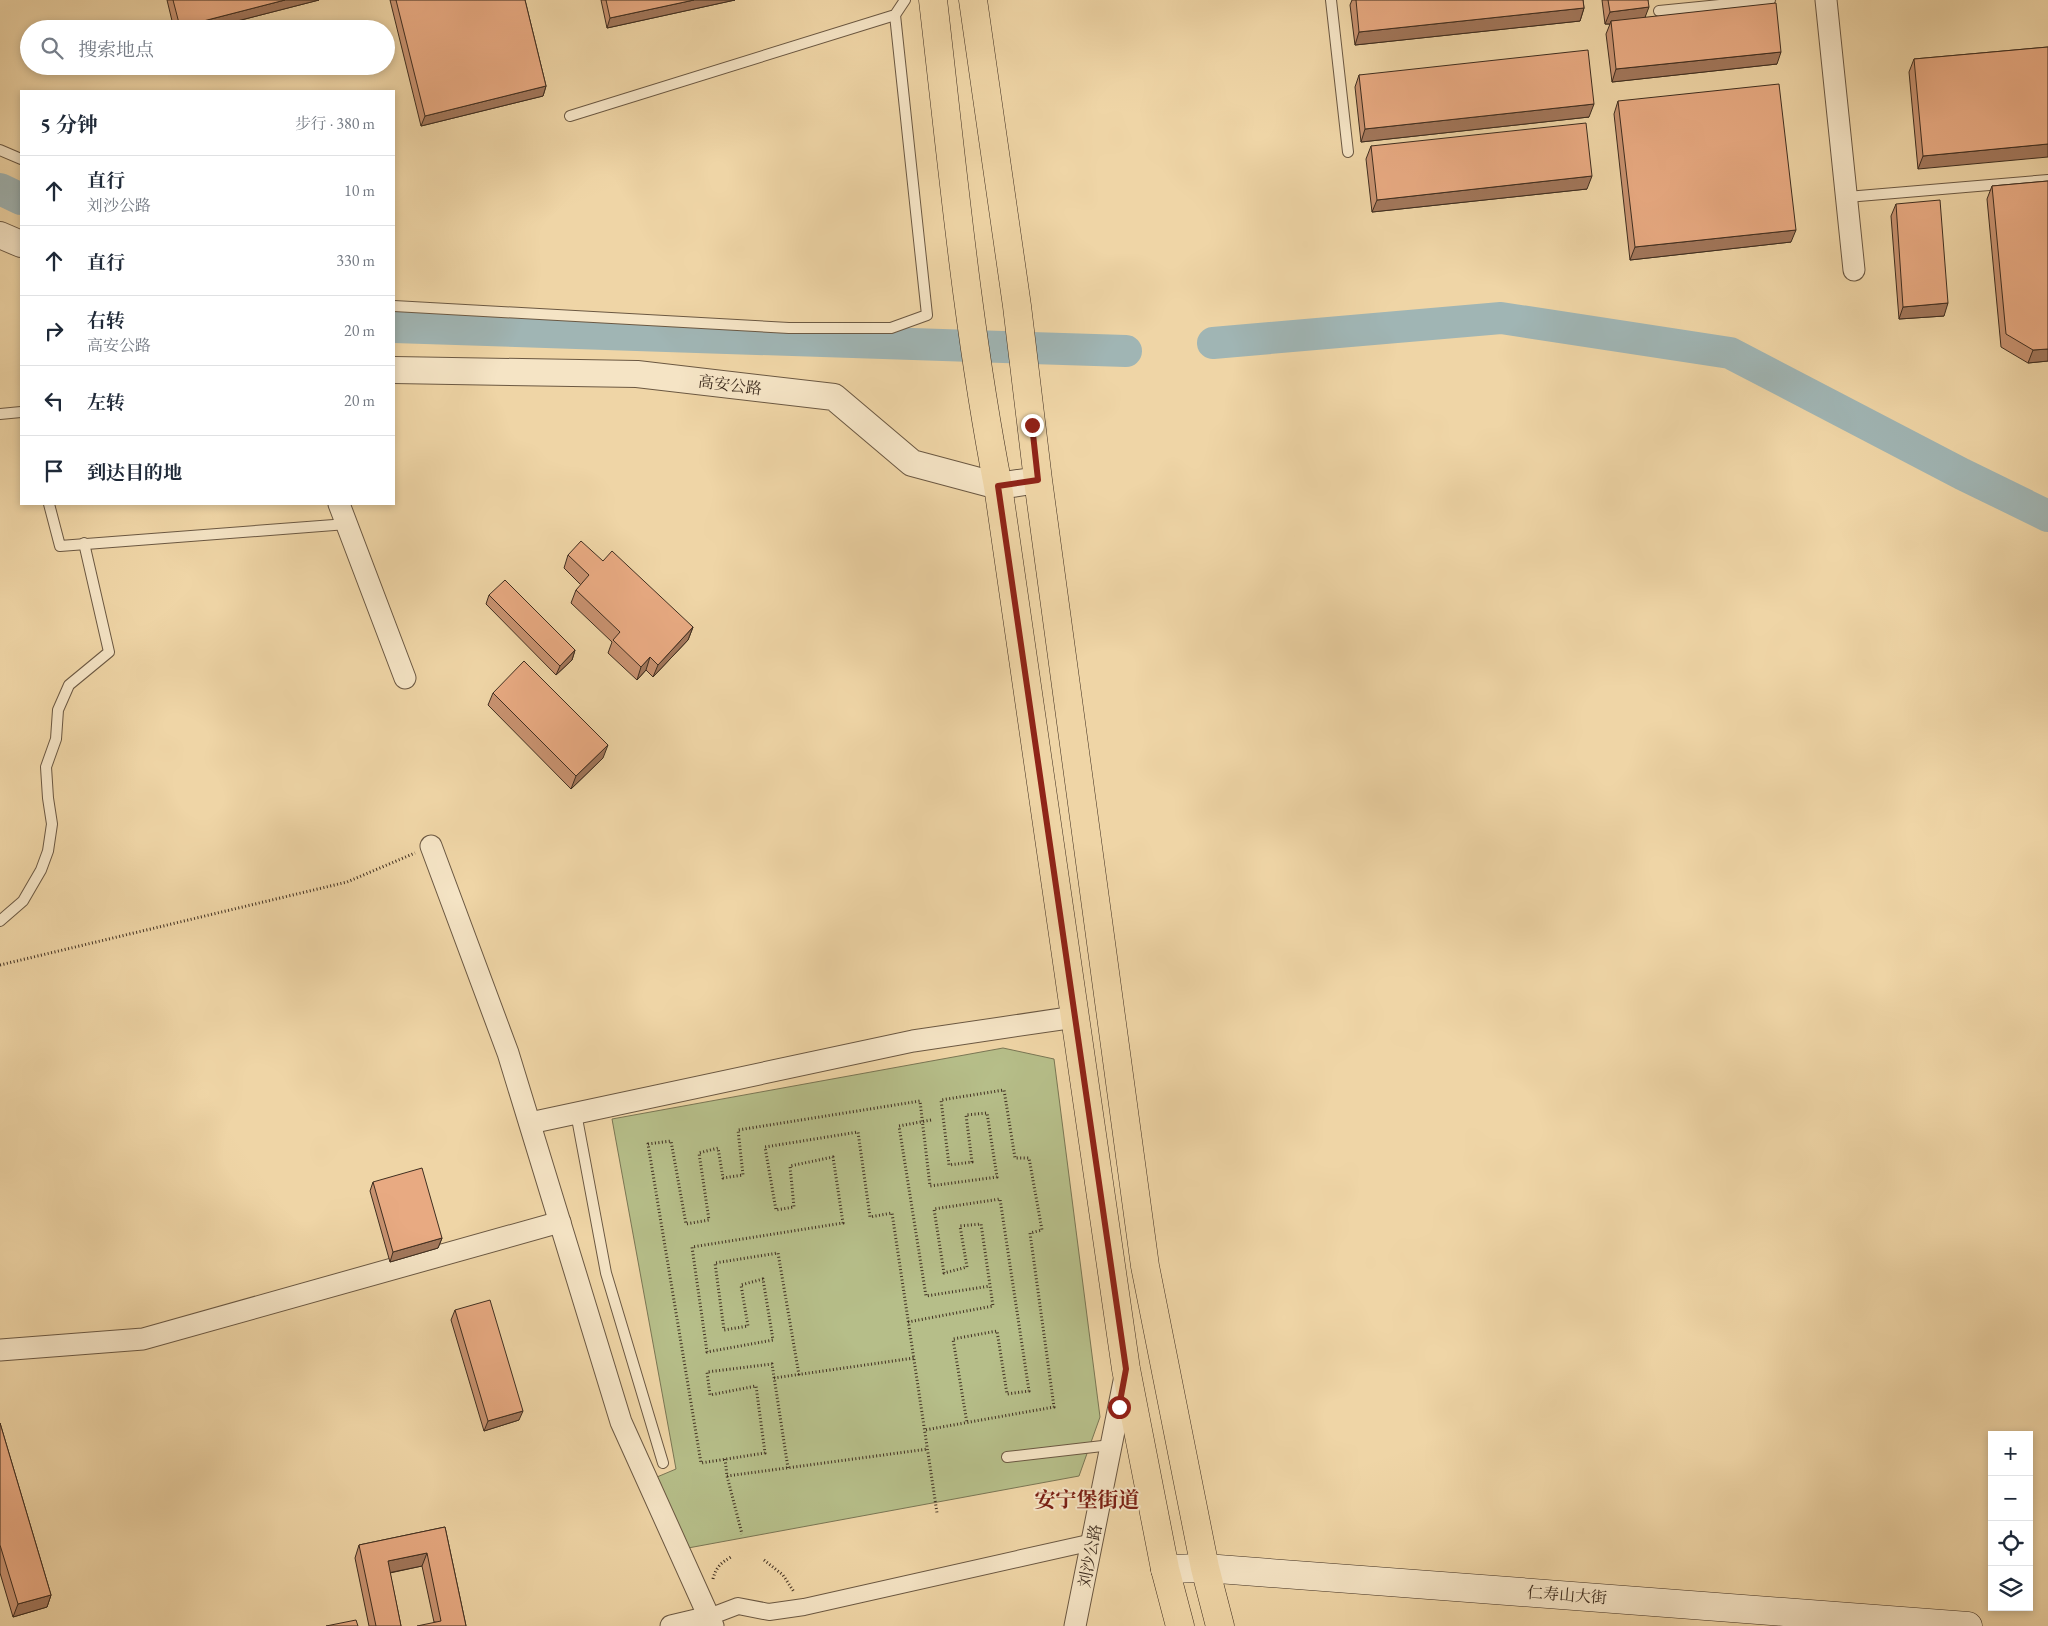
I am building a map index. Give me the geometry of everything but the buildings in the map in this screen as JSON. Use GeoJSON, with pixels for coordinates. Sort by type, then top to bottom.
{"type":"FeatureCollection","features":[{"type":"Feature","properties":{"kind":"main road"},"geometry":{"type":"LineString","coordinates":[[933,0],[969,304],[986,424],[998,486],[1126,1369],[1166,1569],[1180,1626]]}},
{"type":"Feature","properties":{"kind":"main road"},"geometry":{"type":"LineString","coordinates":[[973,0],[1017,306],[1038,480],[1145,1266],[1205,1568],[1220,1626]]}},
{"type":"Feature","properties":{"kind":"main road","name":"仁寿山大街"},"geometry":{"type":"LineString","coordinates":[[1166,1569],[1205,1568],[1968,1626]]}},
{"type":"Feature","properties":{"kind":"street"},"geometry":{"type":"LineString","coordinates":[[1826,0],[1854,270]]}},
{"type":"Feature","properties":{"kind":"street"},"geometry":{"type":"LineString","coordinates":[[0,236],[20,244]]}},
{"type":"Feature","properties":{"kind":"street","name":"高安公路"},"geometry":{"type":"LineString","coordinates":[[395,370],[637,374],[834,397],[912,463],[998,486],[1038,480]]}},
{"type":"Feature","properties":{"kind":"street"},"geometry":{"type":"LineString","coordinates":[[339,505],[405,678]]}},
{"type":"Feature","properties":{"kind":"street"},"geometry":{"type":"LineString","coordinates":[[431,846],[508,1053],[621,1422],[711,1622]]}},
{"type":"Feature","properties":{"kind":"street"},"geometry":{"type":"LineString","coordinates":[[530,1123],[914,1041],[1075,1017]]}},
{"type":"Feature","properties":{"kind":"street"},"geometry":{"type":"LineString","coordinates":[[0,1350],[143,1339],[560,1222]]}},
{"type":"Feature","properties":{"kind":"street","name":"刘沙公路"},"geometry":{"type":"LineString","coordinates":[[1075,1626],[1126,1369]]}},
{"type":"Feature","properties":{"kind":"street"},"geometry":{"type":"LineString","coordinates":[[671,1626],[711,1622],[738,1606],[769,1612],[804,1607],[1093,1542]]}},
{"type":"Feature","properties":{"kind":"lane"},"geometry":{"type":"LineString","coordinates":[[395,306],[789,328],[891,328],[927,315],[896,15],[905,0]]}},
{"type":"Feature","properties":{"kind":"lane"},"geometry":{"type":"LineString","coordinates":[[1331,0],[1348,152]]}},
{"type":"Feature","properties":{"kind":"lane"},"geometry":{"type":"LineString","coordinates":[[1659,11],[1770,0]]}},
{"type":"Feature","properties":{"kind":"lane"},"geometry":{"type":"LineString","coordinates":[[570,116],[896,15]]}},
{"type":"Feature","properties":{"kind":"lane"},"geometry":{"type":"LineString","coordinates":[[0,150],[20,159]]}},
{"type":"Feature","properties":{"kind":"lane"},"geometry":{"type":"LineString","coordinates":[[1847,196],[2048,180]]}},
{"type":"Feature","properties":{"kind":"lane"},"geometry":{"type":"LineString","coordinates":[[0,414],[20,412]]}},
{"type":"Feature","properties":{"kind":"lane"},"geometry":{"type":"LineString","coordinates":[[49,505],[60,546],[347,524]]}},
{"type":"Feature","properties":{"kind":"lane"},"geometry":{"type":"LineString","coordinates":[[0,921],[23,900],[42,870],[48,851],[52,824],[46,767],[56,739],[58,710],[70,685],[109,652],[84,544]]}},
{"type":"Feature","properties":{"kind":"lane"},"geometry":{"type":"LineString","coordinates":[[576,1112],[606,1273],[663,1462]]}},
{"type":"Feature","properties":{"kind":"lane"},"geometry":{"type":"LineString","coordinates":[[1007,1457],[1111,1445]]}},
{"type":"Feature","properties":{"kind":"path"},"geometry":{"type":"LineString","coordinates":[[0,965],[347,882],[431,846]]}},
{"type":"Feature","properties":{"kind":"path"},"geometry":{"type":"LineString","coordinates":[[788,1468],[772,1364],[707,1372],[710,1395],[756,1386],[765,1452],[701,1463],[648,1144],[671,1140],[686,1224],[709,1220],[699,1153],[718,1148],[724,1178],[743,1175],[738,1130],[920,1101],[930,1186],[997,1177],[987,1113],[966,1115],[972,1162],[949,1165],[941,1100],[1004,1090],[1015,1158],[1029,1158],[1042,1230],[1030,1233],[1054,1407],[925,1430]]}},
{"type":"Feature","properties":{"kind":"path"},"geometry":{"type":"LineString","coordinates":[[931,1120],[899,1126],[926,1296],[990,1286]]}},
{"type":"Feature","properties":{"kind":"path"},"geometry":{"type":"LineString","coordinates":[[800,1375],[778,1253],[716,1263],[724,1330],[748,1326],[742,1284],[763,1279],[773,1340],[707,1352],[692,1247],[842,1223],[833,1157],[790,1166],[794,1207],[776,1210],[765,1147],[858,1132],[870,1217],[892,1213],[937,1513]]}},
{"type":"Feature","properties":{"kind":"path"},"geometry":{"type":"LineString","coordinates":[[908,1322],[993,1306],[981,1224],[960,1226],[966,1267],[944,1273],[934,1209],[1000,1199],[1029,1392],[1007,1394],[997,1331],[954,1339],[967,1423]]}},
{"type":"Feature","properties":{"kind":"path"},"geometry":{"type":"LineString","coordinates":[[774,1378],[914,1358]]}},
{"type":"Feature","properties":{"kind":"path"},"geometry":{"type":"LineString","coordinates":[[727,1476],[928,1449]]}},
{"type":"Feature","properties":{"kind":"path"},"geometry":{"type":"LineString","coordinates":[[725,1459],[727,1476],[742,1534]]}},
{"type":"Feature","properties":{"kind":"path"},"geometry":{"type":"LineString","coordinates":[[764,1560],[783,1575],[804,1607]]}},
{"type":"Feature","properties":{"kind":"green space"},"geometry":{"type":"Polygon","coordinates":[[[1003,1048],[1054,1059],[1100,1417],[1079,1476],[688,1548],[657,1477],[676,1469],[612,1119],[1003,1048]]]}},
{"type":"Feature","properties":{"kind":"waterway"},"geometry":{"type":"LineString","coordinates":[[0,189],[20,199]]}},
{"type":"Feature","properties":{"kind":"waterway"},"geometry":{"type":"LineString","coordinates":[[1213,343],[1501,318],[1730,353],[1962,474],[2048,516]]}},
{"type":"Feature","properties":{"kind":"waterway"},"geometry":{"type":"LineString","coordinates":[[395,327],[1126,351]]}},
{"type":"Feature","properties":{"kind":"district","name":"安宁堡街道"},"geometry":{"type":"Point","coordinates":[1087,1499]}},
{"type":"Feature","properties":{"kind":"route"},"geometry":{"type":"LineString","coordinates":[[1032,425],[1038,480],[998,486],[1126,1369],[1119,1407]]}}]}
